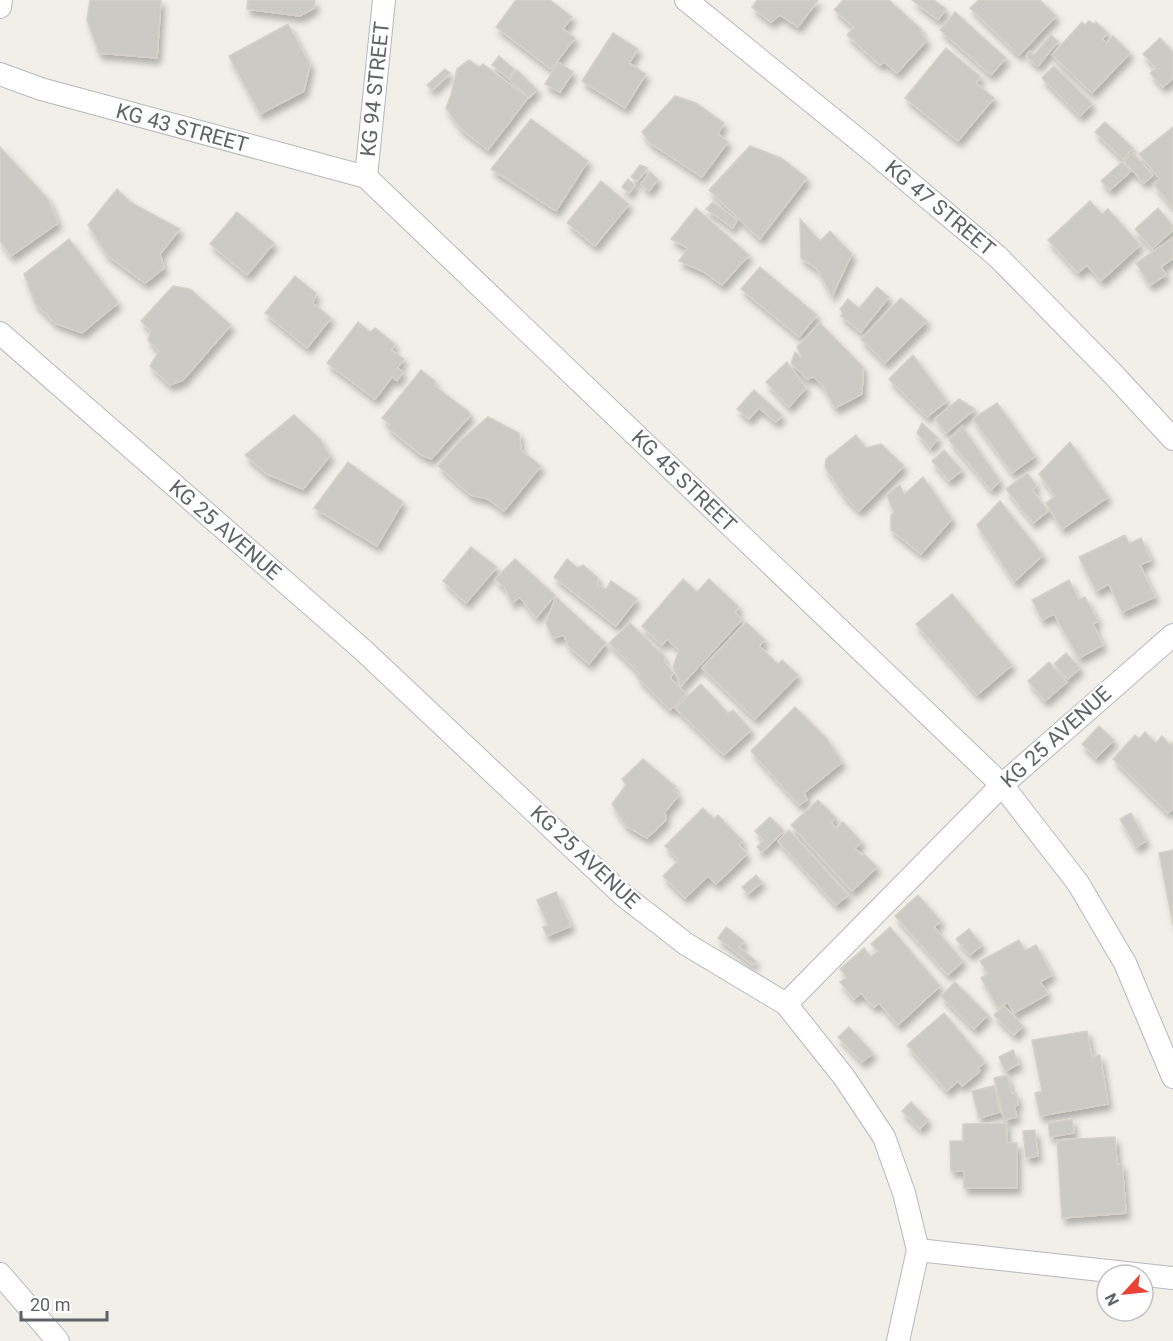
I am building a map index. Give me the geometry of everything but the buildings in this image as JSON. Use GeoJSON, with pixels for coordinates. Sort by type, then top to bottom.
{"type":"FeatureCollection","features":[{"type":"Feature","properties":{"kind":"street"},"geometry":{"type":"LineString","coordinates":[[0,7],[1,0]]}},
{"type":"Feature","properties":{"kind":"street","name":"KG 94 STREET"},"geometry":{"type":"LineString","coordinates":[[366,177],[384,0]]}},
{"type":"Feature","properties":{"kind":"street","name":"KG 47 STREET"},"geometry":{"type":"LineString","coordinates":[[686,0],[998,257],[1113,374],[1173,439]]}},
{"type":"Feature","properties":{"kind":"street","name":"KG 43 STREET"},"geometry":{"type":"LineString","coordinates":[[0,74],[41,90],[366,177]]}},
{"type":"Feature","properties":{"kind":"street","name":"KG 45 STREET"},"geometry":{"type":"LineString","coordinates":[[366,177],[1002,785],[1078,883],[1120,953],[1173,1077]]}},
{"type":"Feature","properties":{"kind":"street","name":"KG 25 AVENUE"},"geometry":{"type":"LineString","coordinates":[[0,333],[363,650],[623,895],[686,944],[786,1004],[1002,785],[1173,635]]}},
{"type":"Feature","properties":{"kind":"street"},"geometry":{"type":"LineString","coordinates":[[786,1004],[844,1077],[884,1137],[904,1193],[918,1250],[898,1341]]}},
{"type":"Feature","properties":{"kind":"street"},"geometry":{"type":"LineString","coordinates":[[918,1250],[1173,1278]]}},
{"type":"Feature","properties":{"kind":"street"},"geometry":{"type":"LineString","coordinates":[[0,1275],[58,1341]]}}]}
